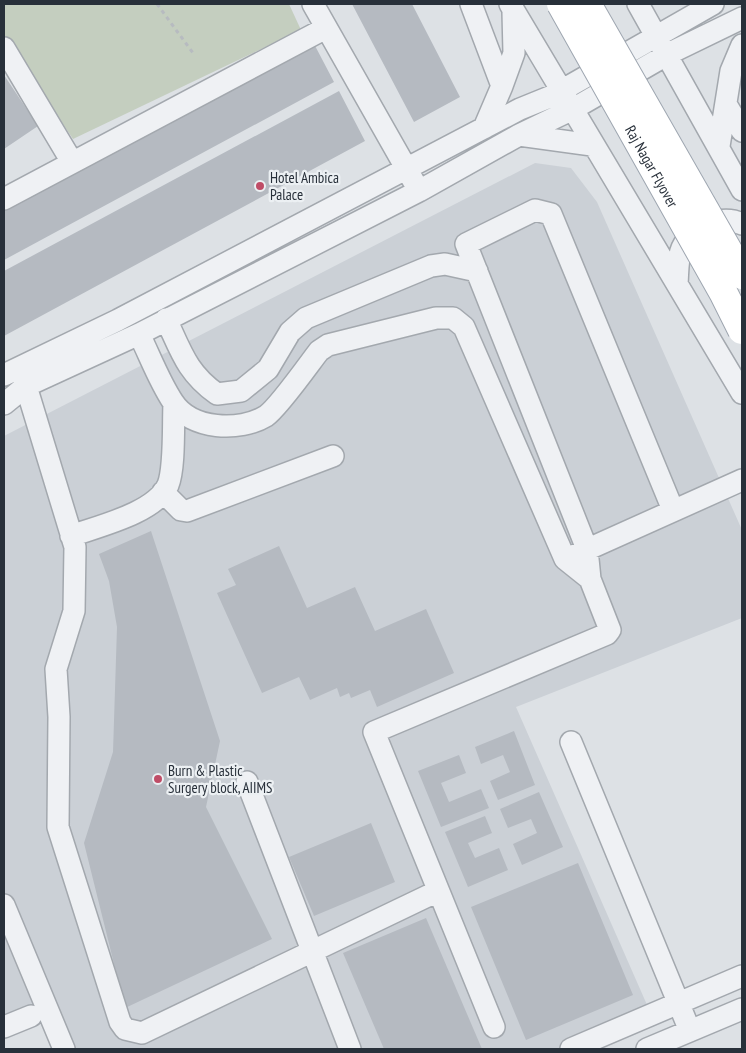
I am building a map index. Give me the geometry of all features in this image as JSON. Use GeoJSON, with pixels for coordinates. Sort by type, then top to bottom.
{"type":"FeatureCollection","features":[{"type":"Feature","properties":{"kind":"main road","name":"Raj Nagar Flyover"},"geometry":{"type":"LineString","coordinates":[[561,4],[720,285],[742,330]]}},
{"type":"Feature","properties":{"kind":"main road","name":"Raj Nagar Flyover"},"geometry":{"type":"LineString","coordinates":[[587,4],[742,275]]}},
{"type":"Feature","properties":{"kind":"street"},"geometry":{"type":"LineString","coordinates":[[313,4],[419,190]]}},
{"type":"Feature","properties":{"kind":"street"},"geometry":{"type":"LineString","coordinates":[[471,4],[502,86]]}},
{"type":"Feature","properties":{"kind":"street"},"geometry":{"type":"LineString","coordinates":[[638,4],[668,54],[742,190]]}},
{"type":"Feature","properties":{"kind":"street"},"geometry":{"type":"LineString","coordinates":[[4,375],[118,320],[484,128],[561,91],[713,4]]}},
{"type":"Feature","properties":{"kind":"street"},"geometry":{"type":"LineString","coordinates":[[484,128],[514,52],[511,8]]}},
{"type":"Feature","properties":{"kind":"street"},"geometry":{"type":"LineString","coordinates":[[511,8],[742,393]]}},
{"type":"Feature","properties":{"kind":"street"},"geometry":{"type":"LineString","coordinates":[[4,404],[26,386],[139,334],[419,190],[519,135],[573,109],[668,54],[742,18]]}},
{"type":"Feature","properties":{"kind":"street"},"geometry":{"type":"LineString","coordinates":[[4,199],[326,28]]}},
{"type":"Feature","properties":{"kind":"street"},"geometry":{"type":"LineString","coordinates":[[719,146],[731,71],[742,44]]}},
{"type":"Feature","properties":{"kind":"street"},"geometry":{"type":"LineString","coordinates":[[4,48],[72,162]]}},
{"type":"Feature","properties":{"kind":"street"},"geometry":{"type":"LineString","coordinates":[[726,104],[742,131]]}},
{"type":"Feature","properties":{"kind":"street"},"geometry":{"type":"LineString","coordinates":[[519,135],[592,145]]}},
{"type":"Feature","properties":{"kind":"street"},"geometry":{"type":"LineString","coordinates":[[494,1027],[374,732],[607,634],[610,628],[590,579],[587,549],[466,244],[535,210],[551,214],[673,510]]}},
{"type":"Feature","properties":{"kind":"street"},"geometry":{"type":"LineString","coordinates":[[677,284],[678,260],[682,247],[698,230],[711,222],[725,220],[742,224]]}},
{"type":"Feature","properties":{"kind":"street"},"geometry":{"type":"LineString","coordinates":[[166,319],[190,370],[201,383],[217,394],[241,391],[268,369],[290,332],[306,318],[431,266],[445,264],[477,271]]}},
{"type":"Feature","properties":{"kind":"street"},"geometry":{"type":"LineString","coordinates":[[139,334],[174,404],[196,421],[227,427],[248,423],[268,415],[320,351],[328,346],[436,318],[453,318],[464,327],[565,559],[590,579]]}},
{"type":"Feature","properties":{"kind":"street"},"geometry":{"type":"LineString","coordinates":[[26,386],[75,548],[74,611],[56,669],[59,717],[58,827],[120,1022],[125,1029],[142,1033],[438,891]]}},
{"type":"Feature","properties":{"kind":"street"},"geometry":{"type":"LineString","coordinates":[[71,536],[143,508],[157,499],[163,492],[168,484],[171,472],[174,404]]}},
{"type":"Feature","properties":{"kind":"street"},"geometry":{"type":"LineString","coordinates":[[163,492],[181,510],[187,511],[333,456]]}},
{"type":"Feature","properties":{"kind":"street"},"geometry":{"type":"LineString","coordinates":[[565,559],[742,480]]}},
{"type":"Feature","properties":{"kind":"street"},"geometry":{"type":"LineString","coordinates":[[570,742],[690,1031]]}},
{"type":"Feature","properties":{"kind":"street"},"geometry":{"type":"LineString","coordinates":[[247,782],[314,951],[350,1049]]}},
{"type":"Feature","properties":{"kind":"street"},"geometry":{"type":"LineString","coordinates":[[4,905],[64,1049]]}},
{"type":"Feature","properties":{"kind":"street"},"geometry":{"type":"LineString","coordinates":[[571,1049],[742,976]]}},
{"type":"Feature","properties":{"kind":"street"},"geometry":{"type":"LineString","coordinates":[[647,1049],[742,1009]]}},
{"type":"Feature","properties":{"kind":"street"},"geometry":{"type":"LineString","coordinates":[[4,1027],[31,1016]]}},
{"type":"Feature","properties":{"kind":"path"},"geometry":{"type":"LineString","coordinates":[[157,4],[193,53]]}},
{"type":"Feature","properties":{"kind":"shaded area"},"geometry":{"type":"Polygon","coordinates":[[[535,163],[571,168],[597,202],[742,530],[742,618],[516,707],[655,1023],[594,1049],[63,1049],[43,1006],[4,1020],[4,436],[535,163]]]}},
{"type":"Feature","properties":{"kind":"green space"},"geometry":{"type":"Polygon","coordinates":[[[4,4],[289,4],[301,30],[73,139],[4,37],[4,4]]]}},
{"type":"Feature","properties":{"kind":"building"},"geometry":{"type":"Polygon","coordinates":[[[352,4],[412,4],[460,97],[414,122],[352,4]]]}},
{"type":"Feature","properties":{"kind":"building"},"geometry":{"type":"Polygon","coordinates":[[[312,40],[334,82],[4,260],[4,206],[312,40]]]}},
{"type":"Feature","properties":{"kind":"building"},"geometry":{"type":"Polygon","coordinates":[[[4,75],[38,126],[4,149],[4,75]]]}},
{"type":"Feature","properties":{"kind":"building"},"geometry":{"type":"Polygon","coordinates":[[[339,91],[365,141],[4,336],[4,271],[339,91]]]}},
{"type":"Feature","properties":{"kind":"building","name":"Burn & Plastic Surgery block, AIIMS"},"geometry":{"type":"Polygon","coordinates":[[[151,531],[220,741],[206,807],[272,939],[125,1008],[84,843],[113,752],[117,627],[109,581],[99,554],[151,531]]]}},
{"type":"Feature","properties":{"kind":"building"},"geometry":{"type":"Polygon","coordinates":[[[279,546],[307,608],[355,587],[375,631],[426,609],[454,673],[377,707],[370,690],[351,698],[349,693],[340,697],[337,688],[310,700],[299,677],[262,693],[217,593],[236,585],[228,569],[279,546]]]}},
{"type":"Feature","properties":{"kind":"building"},"geometry":{"type":"Polygon","coordinates":[[[514,731],[535,785],[498,800],[490,781],[510,772],[503,755],[481,764],[475,747],[514,731]]]}},
{"type":"Feature","properties":{"kind":"building"},"geometry":{"type":"Polygon","coordinates":[[[459,755],[466,773],[441,783],[449,802],[481,789],[489,808],[441,827],[418,771],[459,755]]]}},
{"type":"Feature","properties":{"kind":"building"},"geometry":{"type":"Polygon","coordinates":[[[539,792],[563,847],[522,865],[513,844],[537,833],[531,819],[508,828],[500,809],[539,792]]]}},
{"type":"Feature","properties":{"kind":"building"},"geometry":{"type":"Polygon","coordinates":[[[485,816],[492,833],[468,843],[475,858],[499,848],[508,870],[468,887],[445,832],[485,816]]]}},
{"type":"Feature","properties":{"kind":"building"},"geometry":{"type":"Polygon","coordinates":[[[371,823],[395,882],[314,916],[289,857],[371,823]]]}},
{"type":"Feature","properties":{"kind":"building"},"geometry":{"type":"Polygon","coordinates":[[[578,863],[633,995],[526,1040],[471,907],[578,863]]]}},
{"type":"Feature","properties":{"kind":"building"},"geometry":{"type":"Polygon","coordinates":[[[426,918],[482,1049],[384,1049],[343,953],[426,918]]]}},
{"type":"Feature","properties":{"kind":"place","name":"Hotel Ambica Palace"},"geometry":{"type":"Point","coordinates":[260,186]}},
{"type":"Feature","properties":{"kind":"place","name":"Burn & Plastic Surgery block, AIIMS"},"geometry":{"type":"Point","coordinates":[158,779]}}]}
